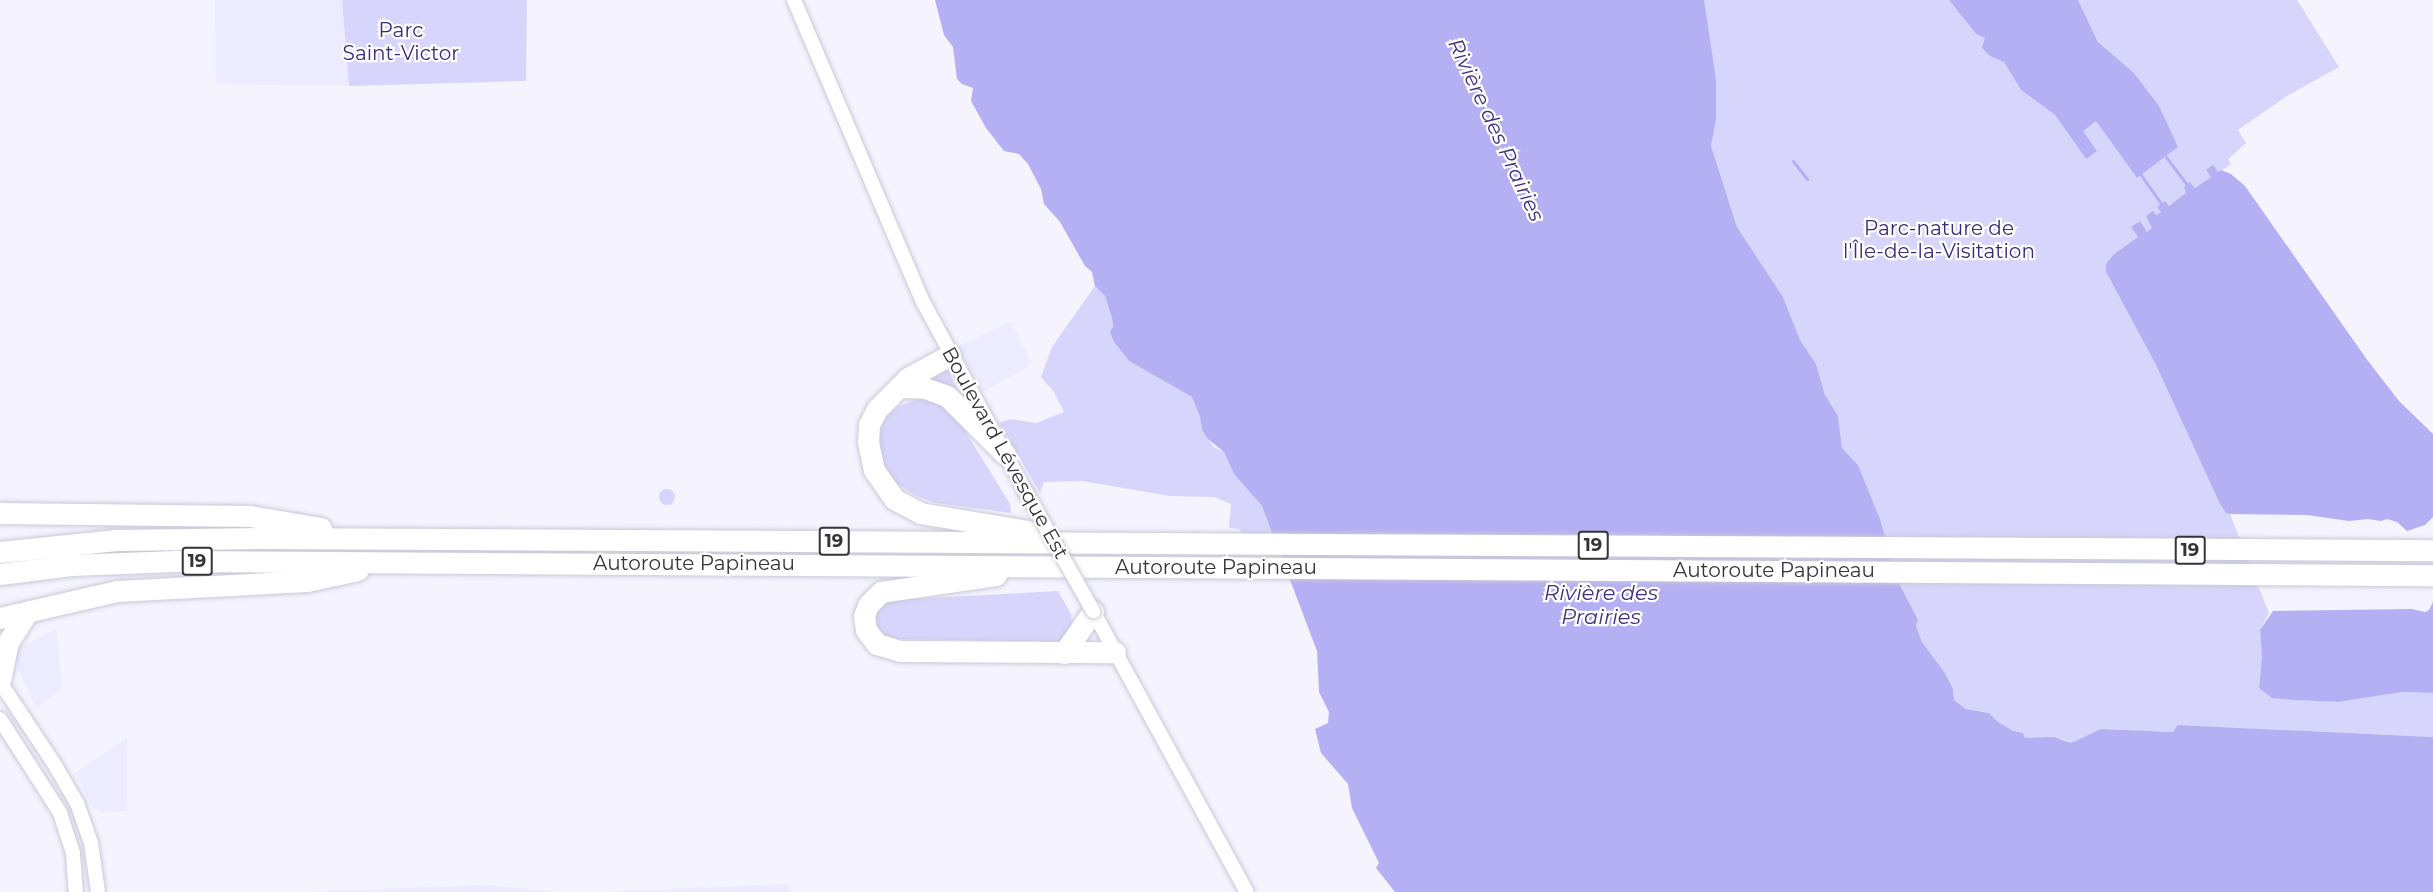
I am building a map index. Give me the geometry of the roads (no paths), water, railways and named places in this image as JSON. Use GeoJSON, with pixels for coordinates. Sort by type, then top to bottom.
{"type":"FeatureCollection","features":[{"type":"Feature","properties":{"kind":"highway"},"geometry":{"type":"LineString","coordinates":[[950,354],[908,378],[877,409],[868,432],[868,451],[874,470],[894,499],[910,509],[929,516],[971,520],[1094,542]]}},
{"type":"Feature","properties":{"kind":"highway"},"geometry":{"type":"LineString","coordinates":[[900,387],[925,388],[947,396],[1005,454]]}},
{"type":"Feature","properties":{"kind":"highway"},"geometry":{"type":"LineString","coordinates":[[0,513],[250,516],[393,539]]}},
{"type":"Feature","properties":{"kind":"highway","name":"Autoroute Papineau"},"geometry":{"type":"LineString","coordinates":[[0,552],[74,543],[141,539],[2433,550]]}},
{"type":"Feature","properties":{"kind":"highway"},"geometry":{"type":"LineString","coordinates":[[0,618],[117,591],[306,581],[394,561]]}},
{"type":"Feature","properties":{"kind":"highway","name":"Autoroute Papineau"},"geometry":{"type":"LineString","coordinates":[[0,574],[115,562],[394,561],[2433,575]]}},
{"type":"Feature","properties":{"kind":"highway"},"geometry":{"type":"LineString","coordinates":[[1043,566],[939,585],[881,592],[868,605],[864,623],[872,640],[890,650],[1115,652]]}},
{"type":"Feature","properties":{"kind":"highway"},"geometry":{"type":"LineString","coordinates":[[0,681],[8,642],[28,611]]}},
{"type":"Feature","properties":{"kind":"highway"},"geometry":{"type":"LineString","coordinates":[[1064,653],[1093,611]]}},
{"type":"Feature","properties":{"kind":"street","name":"Boulevard Lévesque Est"},"geometry":{"type":"LineString","coordinates":[[794,0],[922,300],[1247,892]]}},
{"type":"Feature","properties":{"kind":"street"},"geometry":{"type":"LineString","coordinates":[[0,681],[77,803],[91,843],[98,892]]}},
{"type":"Feature","properties":{"kind":"street"},"geometry":{"type":"LineString","coordinates":[[0,719],[60,813],[73,853],[76,892]]}},
{"type":"Feature","properties":{"kind":"water","name":"Rivière des Prairies"},"geometry":{"type":"Polygon","coordinates":[[[935,0],[1704,0],[1716,80],[1716,120],[1711,146],[1737,227],[1783,297],[1800,340],[1816,364],[1825,395],[1838,416],[1842,448],[1858,465],[1880,519],[1899,583],[1918,620],[1916,626],[1922,642],[1945,673],[1953,689],[1954,700],[1966,709],[1989,713],[2013,731],[2023,733],[2025,738],[2054,737],[2071,743],[2101,729],[2173,732],[2178,725],[2433,737],[2433,892],[1395,892],[1376,868],[1379,863],[1352,808],[1348,784],[1321,753],[1315,729],[1328,723],[1329,712],[1319,692],[1317,651],[1262,506],[1234,474],[1224,452],[1208,439],[1202,430],[1200,417],[1192,397],[1129,361],[1114,342],[1110,332],[1113,327],[1112,318],[1105,296],[1095,286],[1092,272],[1085,266],[1060,222],[1044,204],[1041,189],[1028,164],[1019,154],[1004,151],[986,128],[971,101],[973,88],[962,84],[957,79],[953,47],[944,35],[935,0]]]}},
{"type":"Feature","properties":{"kind":"water"},"geometry":{"type":"Polygon","coordinates":[[[1949,0],[2078,0],[2098,42],[2133,72],[2159,106],[2178,147],[2137,178],[2096,121],[2083,131],[2097,151],[2086,159],[2055,115],[2021,90],[2004,62],[1990,56],[1982,48],[1985,38],[1976,34],[1949,0]]]}},
{"type":"Feature","properties":{"kind":"water"},"geometry":{"type":"Polygon","coordinates":[[[2213,165],[2218,172],[2221,170],[2231,174],[2245,186],[2368,361],[2399,401],[2433,434],[2433,517],[2425,525],[2407,531],[2397,522],[2387,519],[2349,521],[2307,515],[2230,514],[2226,513],[2220,504],[2155,363],[2106,272],[2106,264],[2114,254],[2138,237],[2131,227],[2140,221],[2147,232],[2152,228],[2146,216],[2153,211],[2156,215],[2161,212],[2157,207],[2165,201],[2169,206],[2186,193],[2184,187],[2190,182],[2195,188],[2211,177],[2206,170],[2213,165]]]}},
{"type":"Feature","properties":{"kind":"water"},"geometry":{"type":"Polygon","coordinates":[[[2433,602],[2433,693],[2402,692],[2339,702],[2272,698],[2259,688],[2262,657],[2260,630],[2273,611],[2412,609],[2425,612],[2429,610],[2433,602]]]}},
{"type":"Feature","properties":{"kind":"waterway"},"geometry":{"type":"LineString","coordinates":[[2166,157],[2187,185]]}},
{"type":"Feature","properties":{"kind":"waterway"},"geometry":{"type":"LineString","coordinates":[[1793,161],[1807,179]]}},
{"type":"Feature","properties":{"kind":"waterway"},"geometry":{"type":"LineString","coordinates":[[2141,175],[2161,204]]}},
{"type":"Feature","properties":{"kind":"park label","name":"Parc Saint-Victor"},"geometry":{"type":"Point","coordinates":[401,42]}},
{"type":"Feature","properties":{"kind":"park label","name":"Parc-nature de l'Île-de-la-Visitation"},"geometry":{"type":"Point","coordinates":[1939,240]}}]}
